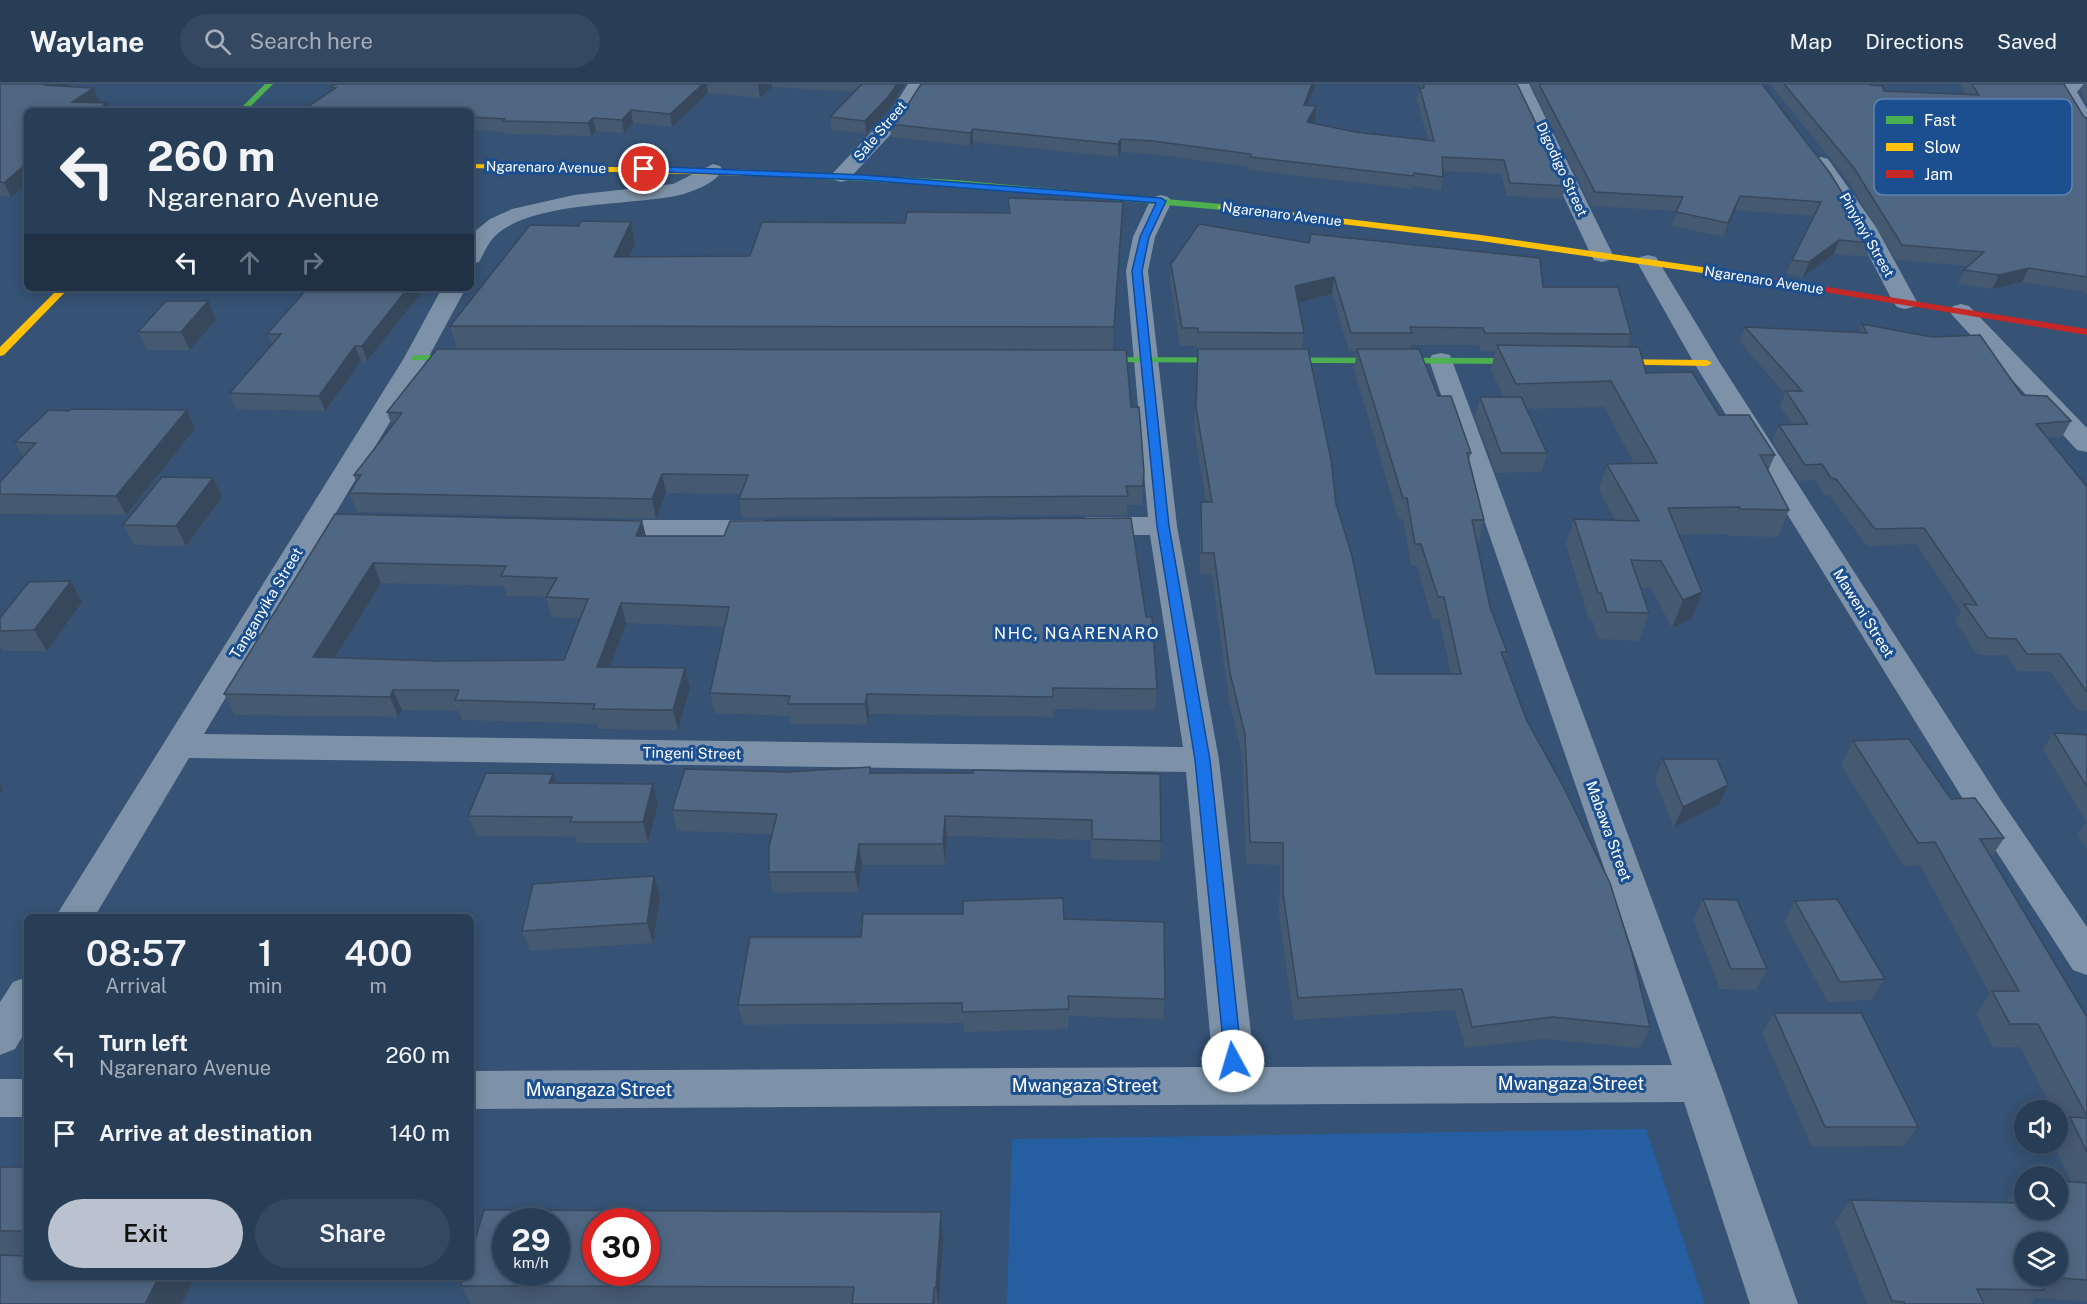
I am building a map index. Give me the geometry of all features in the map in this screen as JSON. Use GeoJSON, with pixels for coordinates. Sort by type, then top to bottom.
{"type":"FeatureCollection","features":[{"type":"Feature","properties":{"kind":"main road"},"geometry":{"type":"LineString","coordinates":[[247,108],[270,84]]}},
{"type":"Feature","properties":{"kind":"main road","name":"Ngarenaro Avenue"},"geometry":{"type":"LineString","coordinates":[[474,166],[713,170],[841,176],[1161,201],[1297,215],[1602,255],[1961,310],[2087,332]]}},
{"type":"Feature","properties":{"kind":"main road"},"geometry":{"type":"LineString","coordinates":[[0,353],[61,291]]}},
{"type":"Feature","properties":{"kind":"main road"},"geometry":{"type":"LineString","coordinates":[[416,358],[488,358]]}},
{"type":"Feature","properties":{"kind":"main road"},"geometry":{"type":"LineString","coordinates":[[1061,360],[1545,361]]}},
{"type":"Feature","properties":{"kind":"main road"},"geometry":{"type":"LineString","coordinates":[[1591,362],[1707,363]]}},
{"type":"Feature","properties":{"kind":"street","name":"Sale Street"},"geometry":{"type":"LineString","coordinates":[[841,176],[898,114],[917,84]]}},
{"type":"Feature","properties":{"kind":"street","name":"Digodigo Street"},"geometry":{"type":"LineString","coordinates":[[1520,84],[1602,255]]}},
{"type":"Feature","properties":{"kind":"street"},"geometry":{"type":"LineString","coordinates":[[2072,99],[2067,91],[2074,84]]}},
{"type":"Feature","properties":{"kind":"street"},"geometry":{"type":"LineString","coordinates":[[2072,100],[2087,125]]}},
{"type":"Feature","properties":{"kind":"street","name":"Pinyinyi Street"},"geometry":{"type":"LineString","coordinates":[[1811,151],[1826,168],[1865,227],[1905,303]]}},
{"type":"Feature","properties":{"kind":"street"},"geometry":{"type":"LineString","coordinates":[[474,252],[483,236],[503,221],[525,213],[554,204],[677,190],[693,184],[713,170]]}},
{"type":"Feature","properties":{"kind":"street"},"geometry":{"type":"LineString","coordinates":[[1161,201],[1144,237],[1137,271],[1144,360],[1163,526],[1203,760],[1236,1084]]}},
{"type":"Feature","properties":{"kind":"street","name":"Maweni Street"},"geometry":{"type":"LineString","coordinates":[[1648,262],[1707,363],[1989,811],[2087,959]]}},
{"type":"Feature","properties":{"kind":"street","name":"Tanganyika Street"},"geometry":{"type":"LineString","coordinates":[[76,914],[416,358],[452,291]]}},
{"type":"Feature","properties":{"kind":"street"},"geometry":{"type":"LineString","coordinates":[[1961,310],[2087,444]]}},
{"type":"Feature","properties":{"kind":"street","name":"Mabawa Street"},"geometry":{"type":"LineString","coordinates":[[1441,360],[1699,1083],[1774,1304]]}},
{"type":"Feature","properties":{"kind":"street"},"geometry":{"type":"LineString","coordinates":[[315,522],[397,524]]}},
{"type":"Feature","properties":{"kind":"street"},"geometry":{"type":"LineString","coordinates":[[1057,526],[1163,526]]}},
{"type":"Feature","properties":{"kind":"street"},"geometry":{"type":"LineString","coordinates":[[573,528],[797,528]]}},
{"type":"Feature","properties":{"kind":"street","name":"Tingeni Street"},"geometry":{"type":"LineString","coordinates":[[181,746],[1203,760]]}},
{"type":"Feature","properties":{"kind":"street"},"geometry":{"type":"LineString","coordinates":[[0,1037],[24,999]]}},
{"type":"Feature","properties":{"kind":"street","name":"Mwangaza Street"},"geometry":{"type":"LineString","coordinates":[[474,1090],[1699,1083]]}},
{"type":"Feature","properties":{"kind":"street"},"geometry":{"type":"LineString","coordinates":[[0,1098],[24,1098]]}},
{"type":"Feature","properties":{"kind":"shaded area"},"geometry":{"type":"Polygon","coordinates":[[[1646,1129],[1705,1304],[1007,1304],[1012,1139],[1646,1129]]]}},
{"type":"Feature","properties":{"kind":"building"},"geometry":{"type":"Polygon","coordinates":[[[0,84],[46,84],[94,88],[72,102],[107,103],[100,108],[24,108],[24,166],[4,183],[0,182],[0,84]]]}},
{"type":"Feature","properties":{"kind":"building"},"geometry":{"type":"Polygon","coordinates":[[[336,84],[703,84],[670,114],[631,110],[622,120],[593,118],[588,123],[503,121],[505,119],[474,117],[474,108],[306,108],[336,88],[331,87],[336,84]]]}},
{"type":"Feature","properties":{"kind":"building"},"geometry":{"type":"Polygon","coordinates":[[[862,84],[897,84],[865,121],[830,117],[862,84]]]}},
{"type":"Feature","properties":{"kind":"building"},"geometry":{"type":"Polygon","coordinates":[[[921,84],[1312,84],[1304,105],[1316,106],[1307,122],[1355,132],[1434,141],[1420,88],[1424,88],[1424,84],[1517,84],[1566,186],[1510,183],[1504,160],[1442,157],[1443,177],[1414,173],[1413,176],[1250,157],[1251,154],[1153,141],[1121,139],[1118,144],[973,129],[970,133],[890,124],[907,106],[921,84]]]}},
{"type":"Feature","properties":{"kind":"building"},"geometry":{"type":"Polygon","coordinates":[[[1539,84],[1762,84],[1830,173],[1873,243],[1839,240],[1809,262],[1792,260],[1821,202],[1740,196],[1728,223],[1676,212],[1683,197],[1595,192],[1539,84]]]}},
{"type":"Feature","properties":{"kind":"building"},"geometry":{"type":"Polygon","coordinates":[[[1784,84],[1869,84],[1882,86],[1884,91],[1979,95],[1972,84],[2064,84],[2084,117],[2087,118],[2087,277],[2029,268],[1999,275],[1964,270],[1984,252],[1902,245],[1854,168],[1784,84]]]}},
{"type":"Feature","properties":{"kind":"building"},"geometry":{"type":"Polygon","coordinates":[[[1008,198],[1123,202],[1114,327],[450,326],[530,225],[579,226],[581,221],[631,222],[614,257],[750,256],[762,222],[905,223],[907,212],[1010,213],[1008,198]]]}},
{"type":"Feature","properties":{"kind":"building"},"geometry":{"type":"Polygon","coordinates":[[[1199,224],[1309,243],[1311,234],[1540,258],[1543,287],[1618,287],[1631,334],[1485,333],[1483,328],[1410,327],[1412,333],[1351,333],[1334,277],[1295,286],[1304,333],[1198,332],[1198,328],[1182,328],[1171,264],[1199,224]]]}},
{"type":"Feature","properties":{"kind":"building"},"geometry":{"type":"Polygon","coordinates":[[[305,291],[406,291],[362,346],[355,346],[319,396],[230,393],[281,334],[267,334],[305,291]]]}},
{"type":"Feature","properties":{"kind":"building"},"geometry":{"type":"Polygon","coordinates":[[[166,301],[208,301],[181,332],[138,332],[166,301]]]}},
{"type":"Feature","properties":{"kind":"building"},"geometry":{"type":"Polygon","coordinates":[[[1862,324],[1932,337],[1980,335],[2022,395],[2047,396],[2071,421],[2036,424],[2087,487],[2087,692],[2060,654],[2027,654],[2016,639],[1988,638],[1964,604],[1977,605],[1924,528],[1875,529],[1836,479],[1831,478],[1822,464],[1805,465],[1779,425],[1808,424],[1786,391],[1802,391],[1745,327],[1867,333],[1862,324]]]}},
{"type":"Feature","properties":{"kind":"building"},"geometry":{"type":"Polygon","coordinates":[[[1497,345],[1639,347],[1646,373],[1692,372],[1719,415],[1749,415],[1775,455],[1760,455],[1789,510],[1740,509],[1739,507],[1668,508],[1702,592],[1683,600],[1661,561],[1631,560],[1649,613],[1607,612],[1601,593],[1598,593],[1574,519],[1639,521],[1607,464],[1657,463],[1611,381],[1516,384],[1497,345]]]}},
{"type":"Feature","properties":{"kind":"building"},"geometry":{"type":"Polygon","coordinates":[[[437,349],[1126,350],[1131,407],[1139,407],[1143,486],[1126,486],[1128,496],[739,499],[748,475],[662,474],[652,499],[349,493],[361,475],[354,475],[402,413],[387,412],[437,349]]]}},
{"type":"Feature","properties":{"kind":"building"},"geometry":{"type":"Polygon","coordinates":[[[1198,349],[1308,349],[1331,460],[1336,504],[1352,556],[1376,674],[1461,674],[1444,597],[1438,597],[1421,544],[1415,544],[1407,498],[1403,498],[1357,349],[1419,349],[1438,396],[1451,396],[1471,453],[1467,453],[1484,520],[1472,520],[1490,607],[1507,652],[1501,652],[1527,721],[1563,786],[1610,883],[1632,953],[1650,1027],[1553,1017],[1472,1027],[1462,989],[1298,998],[1283,893],[1283,843],[1250,842],[1245,734],[1230,673],[1214,553],[1202,553],[1201,502],[1212,502],[1196,408],[1198,349]]]}},
{"type":"Feature","properties":{"kind":"building"},"geometry":{"type":"Polygon","coordinates":[[[1480,397],[1521,397],[1547,453],[1501,453],[1480,397]]]}},
{"type":"Feature","properties":{"kind":"building"},"geometry":{"type":"Polygon","coordinates":[[[72,409],[187,410],[116,496],[0,494],[0,482],[36,443],[15,442],[49,410],[69,411],[72,409]]]}},
{"type":"Feature","properties":{"kind":"building"},"geometry":{"type":"Polygon","coordinates":[[[162,477],[213,478],[176,526],[123,525],[162,477]]]}},
{"type":"Feature","properties":{"kind":"building"},"geometry":{"type":"Polygon","coordinates":[[[335,514],[642,521],[636,536],[724,536],[730,521],[1131,518],[1146,617],[1152,617],[1157,689],[1053,688],[1053,697],[867,694],[865,704],[788,704],[790,696],[710,693],[729,607],[621,603],[597,667],[685,668],[673,710],[593,709],[595,704],[455,700],[459,690],[393,690],[390,697],[224,694],[335,514]],[[373,563],[313,657],[436,661],[564,660],[588,599],[546,597],[557,578],[501,576],[506,566],[373,563]]]}},
{"type":"Feature","properties":{"kind":"building"},"geometry":{"type":"Polygon","coordinates":[[[71,581],[34,630],[0,631],[0,618],[29,582],[71,581]]]}},
{"type":"Feature","properties":{"kind":"building"},"geometry":{"type":"Polygon","coordinates":[[[2054,733],[2087,735],[2087,787],[2054,733]]]}},
{"type":"Feature","properties":{"kind":"building"},"geometry":{"type":"Polygon","coordinates":[[[1909,739],[1951,799],[1975,798],[2004,838],[1980,839],[2087,1017],[2087,1116],[2038,1024],[2010,1024],[1992,991],[2019,991],[1935,842],[1918,843],[1853,741],[1909,739]]]}},
{"type":"Feature","properties":{"kind":"building"},"geometry":{"type":"Polygon","coordinates":[[[1663,759],[1717,759],[1728,785],[1683,807],[1663,759]]]}},
{"type":"Feature","properties":{"kind":"building"},"geometry":{"type":"Polygon","coordinates":[[[870,767],[870,773],[973,773],[973,770],[1160,774],[1161,841],[1092,839],[1092,820],[945,816],[943,844],[859,844],[855,872],[769,872],[769,847],[777,814],[672,810],[685,769],[787,772],[870,767]]]}},
{"type":"Feature","properties":{"kind":"building"},"geometry":{"type":"Polygon","coordinates":[[[486,773],[553,774],[549,783],[653,784],[643,822],[570,822],[572,817],[468,816],[486,773]]]}},
{"type":"Feature","properties":{"kind":"building"},"geometry":{"type":"Polygon","coordinates":[[[654,876],[647,923],[522,931],[533,884],[654,876]]]}},
{"type":"Feature","properties":{"kind":"building"},"geometry":{"type":"Polygon","coordinates":[[[1063,898],[1064,919],[1164,922],[1165,999],[1068,996],[1069,1009],[962,1012],[962,1003],[738,1005],[750,937],[861,937],[863,914],[963,914],[963,901],[1063,898]]]}},
{"type":"Feature","properties":{"kind":"building"},"geometry":{"type":"Polygon","coordinates":[[[1703,899],[1737,900],[1767,969],[1731,969],[1703,899]]]}},
{"type":"Feature","properties":{"kind":"building"},"geometry":{"type":"Polygon","coordinates":[[[1837,899],[1885,979],[1840,982],[1795,901],[1837,899]]]}},
{"type":"Feature","properties":{"kind":"building"},"geometry":{"type":"Polygon","coordinates":[[[1774,1013],[1861,1013],[1918,1127],[1825,1127],[1774,1013]]]}},
{"type":"Feature","properties":{"kind":"building"},"geometry":{"type":"Polygon","coordinates":[[[2070,1117],[2087,1118],[2087,1152],[2070,1117]]]}},
{"type":"Feature","properties":{"kind":"building"},"geometry":{"type":"Polygon","coordinates":[[[0,1167],[24,1167],[24,1231],[0,1231],[0,1167]]]}},
{"type":"Feature","properties":{"kind":"building"},"geometry":{"type":"Polygon","coordinates":[[[2068,1182],[2087,1183],[2087,1280],[2068,1278],[2068,1232],[2014,1232],[2014,1286],[2042,1286],[2044,1290],[1977,1289],[1984,1304],[1905,1304],[1892,1301],[1851,1200],[2014,1203],[2014,1220],[2068,1220],[2068,1182]]]}},
{"type":"Feature","properties":{"kind":"building"},"geometry":{"type":"Polygon","coordinates":[[[484,1210],[492,1210],[492,1286],[570,1286],[570,1210],[582,1210],[582,1286],[660,1286],[660,1211],[941,1212],[933,1304],[852,1304],[854,1287],[461,1286],[463,1280],[474,1280],[474,1243],[484,1210]]]}},
{"type":"Feature","properties":{"kind":"building"},"geometry":{"type":"Polygon","coordinates":[[[0,1255],[24,1256],[24,1280],[157,1280],[145,1304],[0,1304],[0,1255]]]}},
{"type":"Feature","properties":{"kind":"traffic: fast"},"geometry":{"type":"LineString","coordinates":[[245,108],[269,84]]}},
{"type":"Feature","properties":{"kind":"traffic: fast"},"geometry":{"type":"LineString","coordinates":[[753,173],[955,183],[1222,207]]}},
{"type":"Feature","properties":{"kind":"traffic: fast"},"geometry":{"type":"LineString","coordinates":[[416,358],[474,358]]}},
{"type":"Feature","properties":{"kind":"traffic: fast"},"geometry":{"type":"LineString","coordinates":[[1081,360],[1536,361]]}},
{"type":"Feature","properties":{"kind":"traffic: slow"},"geometry":{"type":"LineString","coordinates":[[474,166],[753,173]]}},
{"type":"Feature","properties":{"kind":"traffic: slow"},"geometry":{"type":"LineString","coordinates":[[1222,207],[1481,238],[1723,273]]}},
{"type":"Feature","properties":{"kind":"traffic: slow"},"geometry":{"type":"LineString","coordinates":[[0,353],[61,291]]}},
{"type":"Feature","properties":{"kind":"traffic: slow"},"geometry":{"type":"LineString","coordinates":[[1600,362],[1707,363]]}},
{"type":"Feature","properties":{"kind":"traffic: jam"},"geometry":{"type":"LineString","coordinates":[[1723,273],[2087,332]]}},
{"type":"Feature","properties":{"kind":"district","name":"NHC, NGARENARO"},"geometry":{"type":"Point","coordinates":[1077,633]}},
{"type":"Feature","properties":{"kind":"route"},"geometry":{"type":"LineString","coordinates":[[644,169],[713,170],[956,183],[1161,201],[1144,237],[1137,271],[1144,360],[1163,526],[1203,760],[1233,1061]]}}]}
